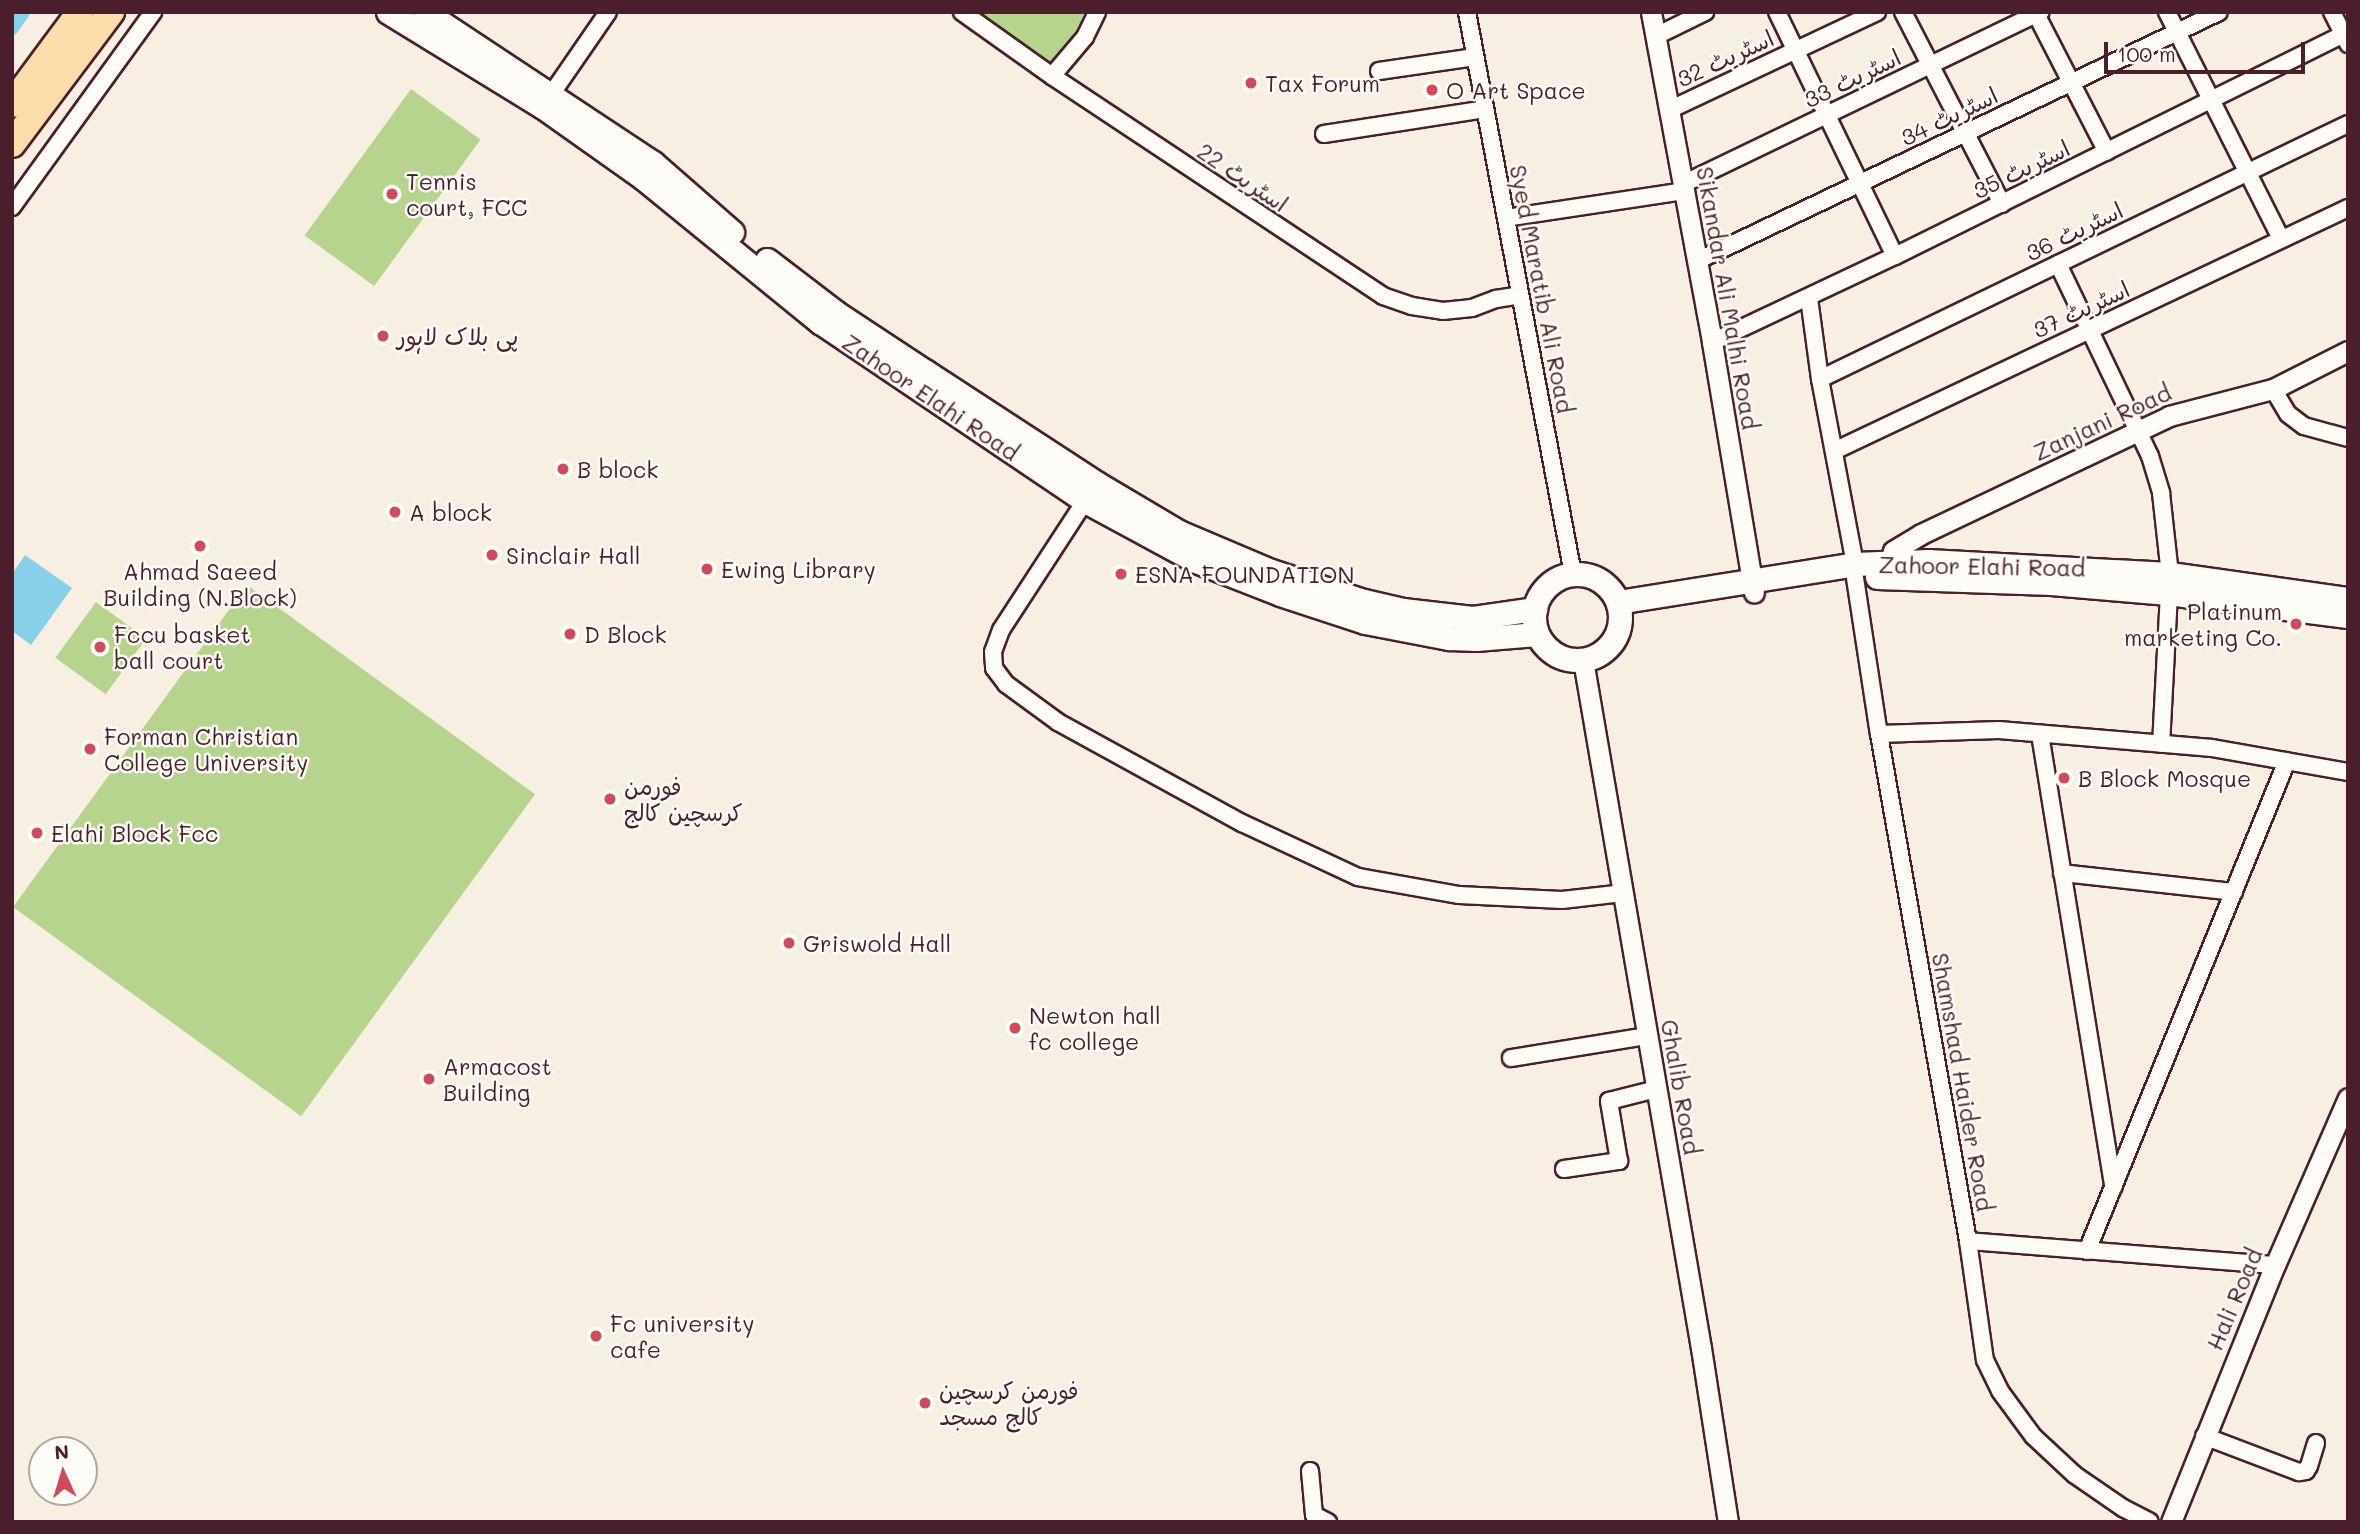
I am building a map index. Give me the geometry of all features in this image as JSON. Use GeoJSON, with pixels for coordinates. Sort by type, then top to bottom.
{"type":"FeatureCollection","features":[{"type":"Feature","properties":{"kind":"highway"},"geometry":{"type":"LineString","coordinates":[[12,104],[80,12]]}},
{"type":"Feature","properties":{"kind":"highway"},"geometry":{"type":"LineString","coordinates":[[12,144],[111,12]]}},
{"type":"Feature","properties":{"kind":"main road","name":"Zahoor Elahi Road"},"geometry":{"type":"LineString","coordinates":[[388,12],[547,100]]}},
{"type":"Feature","properties":{"kind":"main road","name":"Zahoor Elahi Road"},"geometry":{"type":"LineString","coordinates":[[425,12],[547,100],[820,322],[1196,561],[1280,594],[1365,622],[1449,638],[1476,639],[1537,634]]}},
{"type":"Feature","properties":{"kind":"main road","name":"Zahoor Elahi Road"},"geometry":{"type":"LineString","coordinates":[[1091,492],[1271,571],[1364,601],[1434,615],[1473,618],[1535,609]]}},
{"type":"Feature","properties":{"kind":"main road","name":"Zahoor Elahi Road"},"geometry":{"type":"LineString","coordinates":[[1620,609],[1855,571],[1890,562],[1989,563],[2348,599]]}},
{"type":"Feature","properties":{"kind":"main road","name":"Zahoor Elahi Road"},"geometry":{"type":"LineString","coordinates":[[1855,571],[1955,579],[2169,583],[2348,616]]}},
{"type":"Feature","properties":{"kind":"main road"},"geometry":{"type":"LineString","coordinates":[[1573,574],[1600,580],[1620,609],[1615,640],[1595,657],[1583,660],[1555,655],[1537,634],[1535,609],[1548,585],[1573,574]]}},
{"type":"Feature","properties":{"kind":"street"},"geometry":{"type":"LineString","coordinates":[[12,207],[153,12]]}},
{"type":"Feature","properties":{"kind":"street"},"geometry":{"type":"LineString","coordinates":[[547,100],[608,12]]}},
{"type":"Feature","properties":{"kind":"street","name":"اسٹریٹ 22"},"geometry":{"type":"LineString","coordinates":[[962,12],[1052,76],[1383,296],[1412,306],[1443,311],[1472,308],[1496,299],[1520,295]]}},
{"type":"Feature","properties":{"kind":"street"},"geometry":{"type":"LineString","coordinates":[[1052,76],[1085,37],[1097,12]]}},
{"type":"Feature","properties":{"kind":"street","name":"Syed Maratib Ali Road"},"geometry":{"type":"LineString","coordinates":[[1467,12],[1573,574]]}},
{"type":"Feature","properties":{"kind":"street","name":"Sikandar Ali Malhi Road"},"geometry":{"type":"LineString","coordinates":[[1651,12],[1713,342],[1753,586]]}},
{"type":"Feature","properties":{"kind":"street"},"geometry":{"type":"LineString","coordinates":[[1656,36],[1705,12]]}},
{"type":"Feature","properties":{"kind":"street"},"geometry":{"type":"LineString","coordinates":[[1776,12],[1895,256]]}},
{"type":"Feature","properties":{"kind":"street","name":"اسٹریٹ 32"},"geometry":{"type":"LineString","coordinates":[[1669,110],[1877,12]]}},
{"type":"Feature","properties":{"kind":"street"},"geometry":{"type":"LineString","coordinates":[[1903,12],[2002,204]]}},
{"type":"Feature","properties":{"kind":"street"},"geometry":{"type":"LineString","coordinates":[[2167,12],[2281,239]]}},
{"type":"Feature","properties":{"kind":"street","name":"اسٹریٹ 34"},"geometry":{"type":"LineString","coordinates":[[1698,261],[2219,12]]}},
{"type":"Feature","properties":{"kind":"street"},"geometry":{"type":"LineString","coordinates":[[2332,12],[2346,37]]}},
{"type":"Feature","properties":{"kind":"street"},"geometry":{"type":"LineString","coordinates":[[2038,13],[2107,152]]}},
{"type":"Feature","properties":{"kind":"street","name":"اسٹریٹ 33"},"geometry":{"type":"LineString","coordinates":[[1506,218],[1684,187],[2038,13]]}},
{"type":"Feature","properties":{"kind":"street","name":"اسٹریٹ 35"},"geometry":{"type":"LineString","coordinates":[[1713,342],[2346,37]]}},
{"type":"Feature","properties":{"kind":"street"},"geometry":{"type":"LineString","coordinates":[[1380,71],[1475,57]]}},
{"type":"Feature","properties":{"kind":"street"},"geometry":{"type":"LineString","coordinates":[[1324,134],[1485,109]]}},
{"type":"Feature","properties":{"kind":"street","name":"اسٹریٹ 36"},"geometry":{"type":"LineString","coordinates":[[1820,379],[2348,124]]}},
{"type":"Feature","properties":{"kind":"street","name":"اسٹریٹ 37"},"geometry":{"type":"LineString","coordinates":[[1834,451],[2348,208]]}},
{"type":"Feature","properties":{"kind":"street"},"geometry":{"type":"LineString","coordinates":[[2058,264],[2150,456],[2161,493],[2169,583],[2161,744]]}},
{"type":"Feature","properties":{"kind":"street","name":"Shamshad Haider Road"},"geometry":{"type":"LineString","coordinates":[[1809,298],[1820,379],[1855,571],[1879,734],[1968,1241],[1985,1360],[2000,1391],[2033,1436],[2075,1475],[2123,1508],[2151,1522]]}},
{"type":"Feature","properties":{"kind":"street","name":"Zanjani Road"},"geometry":{"type":"LineString","coordinates":[[1890,562],[1890,555],[1903,544],[2137,431],[2188,410],[2273,389],[2348,351]]}},
{"type":"Feature","properties":{"kind":"street"},"geometry":{"type":"LineString","coordinates":[[2273,389],[2288,414],[2305,426],[2348,438]]}},
{"type":"Feature","properties":{"kind":"street"},"geometry":{"type":"LineString","coordinates":[[1091,492],[1001,630],[993,652],[994,668],[1006,684],[1058,722],[1242,823],[1358,877],[1459,895],[1563,900],[1623,893]]}},
{"type":"Feature","properties":{"kind":"street","name":"Ghalib Road"},"geometry":{"type":"LineString","coordinates":[[1583,660],[1728,1522]]}},
{"type":"Feature","properties":{"kind":"street"},"geometry":{"type":"LineString","coordinates":[[1879,734],[1999,730],[2212,748],[2348,772]]}},
{"type":"Feature","properties":{"kind":"street"},"geometry":{"type":"LineString","coordinates":[[2040,734],[2113,1188]]}},
{"type":"Feature","properties":{"kind":"street"},"geometry":{"type":"LineString","coordinates":[[2087,1251],[2287,761]]}},
{"type":"Feature","properties":{"kind":"street"},"geometry":{"type":"LineString","coordinates":[[2062,873],[2234,892]]}},
{"type":"Feature","properties":{"kind":"street"},"geometry":{"type":"LineString","coordinates":[[1511,1058],[1647,1036]]}},
{"type":"Feature","properties":{"kind":"street"},"geometry":{"type":"LineString","coordinates":[[1564,1169],[1619,1161],[1609,1101],[1656,1090]]}},
{"type":"Feature","properties":{"kind":"street","name":"Hali Road"},"geometry":{"type":"LineString","coordinates":[[2171,1522],[2274,1265],[2348,1098]]}},
{"type":"Feature","properties":{"kind":"street"},"geometry":{"type":"LineString","coordinates":[[1968,1241],[2274,1265]]}},
{"type":"Feature","properties":{"kind":"street"},"geometry":{"type":"LineString","coordinates":[[2204,1436],[2299,1472],[2305,1471],[2309,1466],[2316,1443]]}},
{"type":"Feature","properties":{"kind":"street"},"geometry":{"type":"LineString","coordinates":[[1310,1471],[1314,1515],[1328,1522]]}},
{"type":"Feature","properties":{"kind":"green space"},"geometry":{"type":"Polygon","coordinates":[[[978,12],[1084,12],[1077,33],[1052,64],[978,12]]]}},
{"type":"Feature","properties":{"kind":"green space","name":"Tennis court, FCC"},"geometry":{"type":"Polygon","coordinates":[[[411,89],[481,140],[374,286],[305,235],[411,89]]]}},
{"type":"Feature","properties":{"kind":"green space"},"geometry":{"type":"Polygon","coordinates":[[[247,585],[535,794],[301,1116],[13,907],[247,585]]]}},
{"type":"Feature","properties":{"kind":"green space","name":"Fccu basket ball court"},"geometry":{"type":"Polygon","coordinates":[[[96,602],[146,638],[106,694],[55,658],[96,602]]]}},
{"type":"Feature","properties":{"kind":"water"},"geometry":{"type":"Polygon","coordinates":[[[25,555],[72,588],[31,645],[12,631],[12,574],[25,555]]]}},
{"type":"Feature","properties":{"kind":"waterway"},"geometry":{"type":"LineString","coordinates":[[12,28],[23,12]]}},
{"type":"Feature","properties":{"kind":"place","name":"Tax Forum"},"geometry":{"type":"Point","coordinates":[1251,83]}},
{"type":"Feature","properties":{"kind":"place","name":"O Art Space"},"geometry":{"type":"Point","coordinates":[1432,90]}},
{"type":"Feature","properties":{"kind":"place","name":"Tennis court, FCC"},"geometry":{"type":"Point","coordinates":[392,194]}},
{"type":"Feature","properties":{"kind":"place","name":"پی بلاک لاہور"},"geometry":{"type":"Point","coordinates":[383,336]}},
{"type":"Feature","properties":{"kind":"place","name":"B block"},"geometry":{"type":"Point","coordinates":[563,469]}},
{"type":"Feature","properties":{"kind":"place","name":"A block"},"geometry":{"type":"Point","coordinates":[395,512]}},
{"type":"Feature","properties":{"kind":"place","name":"Ahmad Saeed Building (N.Block)"},"geometry":{"type":"Point","coordinates":[200,546]}},
{"type":"Feature","properties":{"kind":"place","name":"Sinclair Hall"},"geometry":{"type":"Point","coordinates":[492,555]}},
{"type":"Feature","properties":{"kind":"place","name":"Ewing Library"},"geometry":{"type":"Point","coordinates":[707,569]}},
{"type":"Feature","properties":{"kind":"place","name":"ESNA FOUNDATION"},"geometry":{"type":"Point","coordinates":[1121,574]}},
{"type":"Feature","properties":{"kind":"place","name":"Platinum marketing Co."},"geometry":{"type":"Point","coordinates":[2296,624]}},
{"type":"Feature","properties":{"kind":"place","name":"D Block"},"geometry":{"type":"Point","coordinates":[570,634]}},
{"type":"Feature","properties":{"kind":"place","name":"Fccu basket ball court"},"geometry":{"type":"Point","coordinates":[100,647]}},
{"type":"Feature","properties":{"kind":"place","name":"Forman Christian College University"},"geometry":{"type":"Point","coordinates":[90,749]}},
{"type":"Feature","properties":{"kind":"place","name":"B Block Mosque"},"geometry":{"type":"Point","coordinates":[2064,778]}},
{"type":"Feature","properties":{"kind":"place","name":"فورمن کرسچین کالج"},"geometry":{"type":"Point","coordinates":[610,799]}},
{"type":"Feature","properties":{"kind":"place","name":"Elahi Block Fcc"},"geometry":{"type":"Point","coordinates":[37,833]}},
{"type":"Feature","properties":{"kind":"place","name":"Griswold Hall"},"geometry":{"type":"Point","coordinates":[789,943]}},
{"type":"Feature","properties":{"kind":"place","name":"Newton hall fc college"},"geometry":{"type":"Point","coordinates":[1015,1028]}},
{"type":"Feature","properties":{"kind":"place","name":"Armacost Building"},"geometry":{"type":"Point","coordinates":[429,1079]}},
{"type":"Feature","properties":{"kind":"place","name":"Fc university cafe"},"geometry":{"type":"Point","coordinates":[596,1336]}},
{"type":"Feature","properties":{"kind":"place","name":"فورمن کرسچین کالج مسجد"},"geometry":{"type":"Point","coordinates":[925,1403]}}]}
